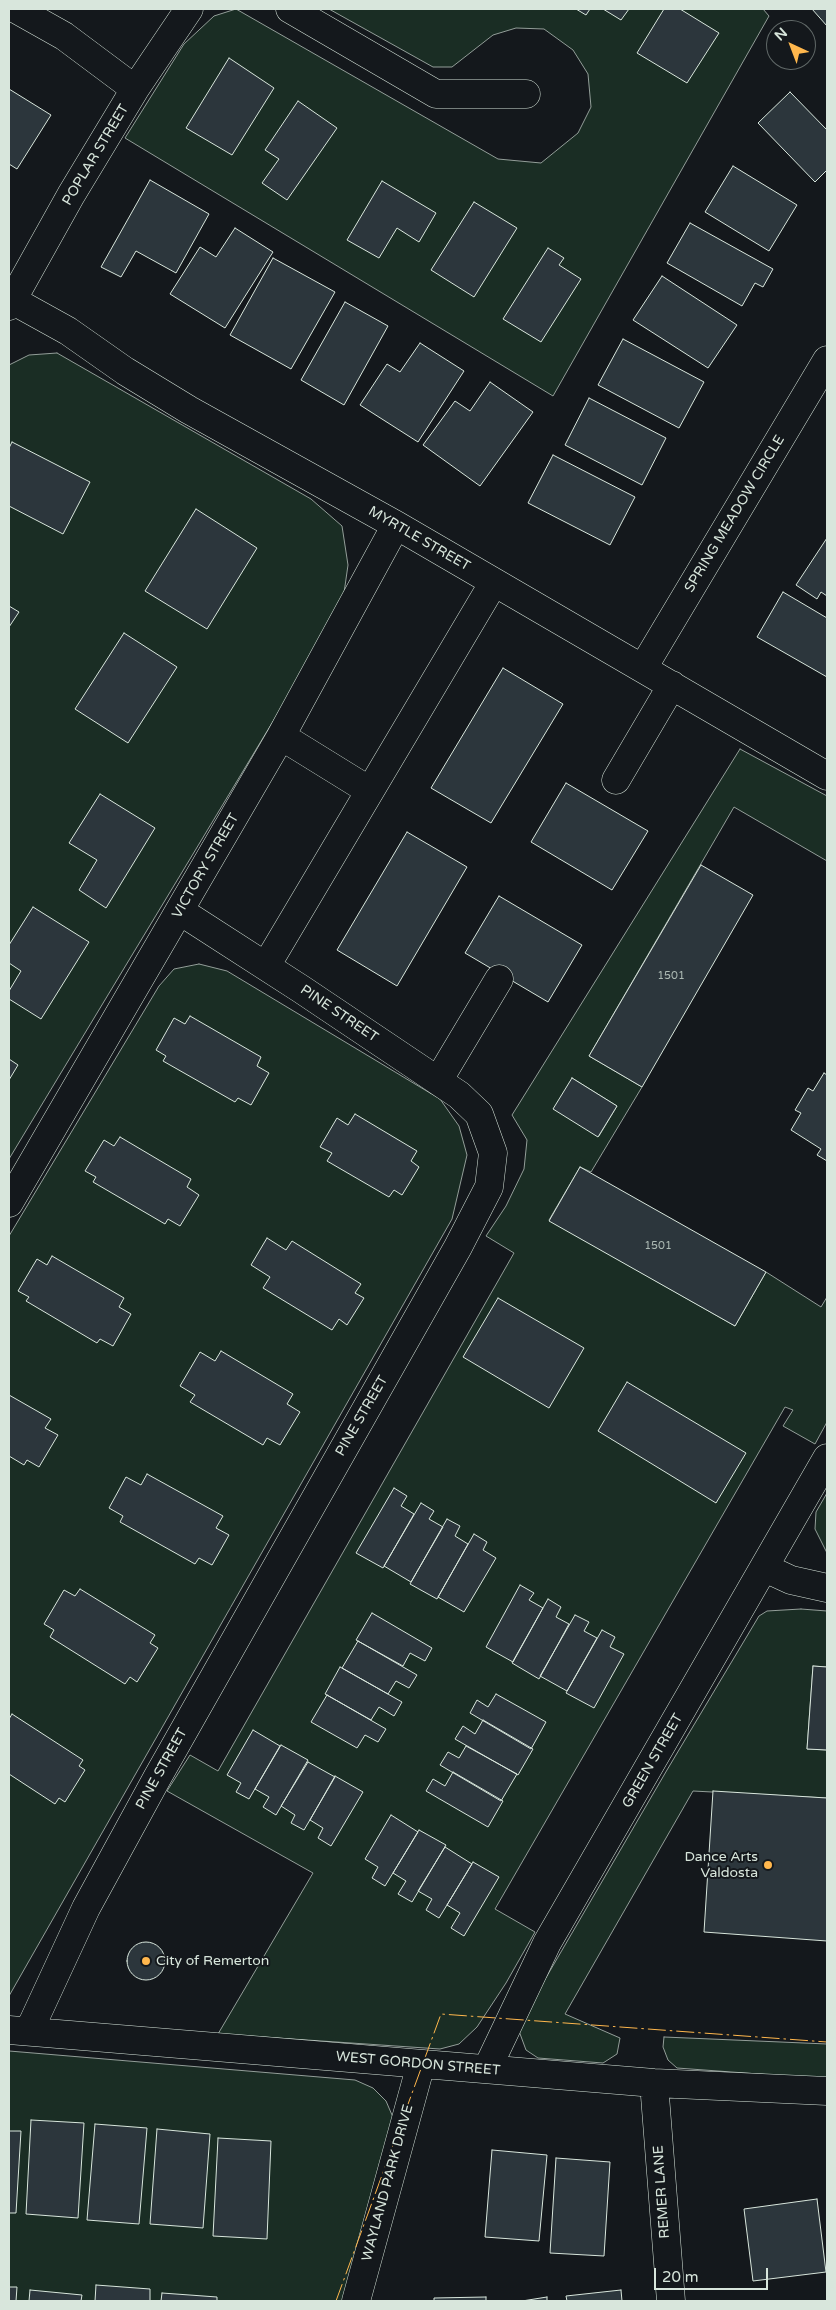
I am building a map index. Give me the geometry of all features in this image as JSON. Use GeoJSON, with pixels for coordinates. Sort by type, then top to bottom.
{"type":"FeatureCollection","features":[{"type":"Feature","properties":{"kind":"street"},"geometry":{"type":"LineString","coordinates":[[16,9],[64,36],[135,89]]}},
{"type":"Feature","properties":{"kind":"street","name":"POPLAR STREET"},"geometry":{"type":"LineString","coordinates":[[10,303],[71,195],[135,89],[189,9]]}},
{"type":"Feature","properties":{"kind":"street"},"geometry":{"type":"LineString","coordinates":[[290,9],[436,94],[526,94]]}},
{"type":"Feature","properties":{"kind":"street","name":"MYRTLE STREET"},"geometry":{"type":"LineString","coordinates":[[10,303],[68,332],[189,410],[396,525],[827,776]]}},
{"type":"Feature","properties":{"kind":"street","name":"SPRING MEADOW CIRCLE"},"geometry":{"type":"LineString","coordinates":[[643,668],[827,360]]}},
{"type":"Feature","properties":{"kind":"street","name":"VICTORY STREET"},"geometry":{"type":"LineString","coordinates":[[9,1203],[281,736],[396,525]]}},
{"type":"Feature","properties":{"kind":"street"},"geometry":{"type":"LineString","coordinates":[[266,966],[494,582]]}},
{"type":"Feature","properties":{"kind":"street"},"geometry":{"type":"LineString","coordinates":[[616,780],[672,685]]}},
{"type":"Feature","properties":{"kind":"street"},"geometry":{"type":"LineString","coordinates":[[281,736],[370,791]]}},
{"type":"Feature","properties":{"kind":"street","name":"PINE STREET"},"geometry":{"type":"LineString","coordinates":[[19,2030],[157,1778],[458,1247],[488,1187],[493,1153],[479,1114],[459,1095],[180,911]]}},
{"type":"Feature","properties":{"kind":"street"},"geometry":{"type":"LineString","coordinates":[[438,1081],[500,978]]}},
{"type":"Feature","properties":{"kind":"street","name":"GREEN STREET"},"geometry":{"type":"LineString","coordinates":[[487,2069],[548,1943],[827,1458]]}},
{"type":"Feature","properties":{"kind":"street"},"geometry":{"type":"LineString","coordinates":[[765,1568],[791,1580],[827,1588]]}},
{"type":"Feature","properties":{"kind":"street","name":"WEST GORDON STREET"},"geometry":{"type":"LineString","coordinates":[[19,2030],[654,2083],[827,2091]]}},
{"type":"Feature","properties":{"kind":"street","name":"WAYLAND PARK DRIVE"},"geometry":{"type":"LineString","coordinates":[[356,2301],[421,2064]]}},
{"type":"Feature","properties":{"kind":"street","name":"REMER LANE"},"geometry":{"type":"LineString","coordinates":[[654,2083],[670,2301]]}},
{"type":"Feature","properties":{"kind":"green space"},"geometry":{"type":"Polygon","coordinates":[[[236,9],[498,159],[541,163],[578,133],[591,107],[588,74],[573,50],[544,29],[516,28],[493,35],[452,67],[433,67],[329,9],[763,9],[769,16],[553,396],[125,138],[184,44],[214,16],[236,9]]]}},
{"type":"Feature","properties":{"kind":"green space"},"geometry":{"type":"Polygon","coordinates":[[[57,353],[311,499],[342,526],[348,565],[342,607],[9,1159],[9,365],[29,355],[57,353]]]}},
{"type":"Feature","properties":{"kind":"green space"},"geometry":{"type":"Polygon","coordinates":[[[740,749],[827,796],[827,861],[734,807],[589,1056],[642,1087],[591,1172],[580,1167],[549,1220],[735,1326],[766,1272],[821,1307],[827,1297],[827,1422],[815,1444],[783,1426],[793,1410],[785,1407],[495,1909],[535,1932],[506,1983],[477,2027],[459,2044],[440,2049],[218,2034],[313,1873],[167,1791],[190,1755],[218,1771],[514,1253],[486,1236],[506,1206],[524,1169],[527,1140],[512,1115],[740,749]],[[572,1078],[598,1136],[617,1106],[572,1078]]]}},
{"type":"Feature","properties":{"kind":"green space"},"geometry":{"type":"Polygon","coordinates":[[[199,964],[227,971],[440,1099],[459,1126],[467,1155],[452,1219],[9,1996],[9,1236],[159,986],[174,969],[199,964]]]}},
{"type":"Feature","properties":{"kind":"green space"},"geometry":{"type":"Polygon","coordinates":[[[827,1493],[827,1553],[815,1529],[816,1512],[827,1493]]]}},
{"type":"Feature","properties":{"kind":"green space"},"geometry":{"type":"Polygon","coordinates":[[[801,1609],[827,1611],[827,1667],[813,1666],[807,1749],[827,1750],[827,1798],[693,1791],[565,2014],[620,2038],[617,2054],[603,2063],[538,2058],[526,2050],[519,2031],[526,2012],[667,1770],[759,1616],[767,1611],[801,1609]]]}},
{"type":"Feature","properties":{"kind":"green space"},"geometry":{"type":"Polygon","coordinates":[[[664,2037],[827,2044],[827,2079],[677,2068],[668,2060],[663,2047],[664,2037]]]}},
{"type":"Feature","properties":{"kind":"green space"},"geometry":{"type":"Polygon","coordinates":[[[9,2051],[355,2080],[373,2088],[386,2101],[395,2122],[346,2301],[9,2301],[9,2051]]]}},
{"type":"Feature","properties":{"kind":"building"},"geometry":{"type":"Polygon","coordinates":[[[576,9],[590,9],[586,15],[576,9]]]}},
{"type":"Feature","properties":{"kind":"building"},"geometry":{"type":"Polygon","coordinates":[[[603,9],[629,9],[621,20],[603,9]]]}},
{"type":"Feature","properties":{"kind":"building"},"geometry":{"type":"Polygon","coordinates":[[[664,9],[680,9],[719,33],[687,83],[637,53],[664,9]]]}},
{"type":"Feature","properties":{"kind":"building"},"geometry":{"type":"Polygon","coordinates":[[[812,9],[827,9],[827,26],[812,9]]]}},
{"type":"Feature","properties":{"kind":"building"},"geometry":{"type":"Polygon","coordinates":[[[229,58],[274,88],[232,155],[186,128],[229,58]]]}},
{"type":"Feature","properties":{"kind":"building"},"geometry":{"type":"Polygon","coordinates":[[[9,89],[51,115],[17,169],[9,164],[9,89]]]}},
{"type":"Feature","properties":{"kind":"building"},"geometry":{"type":"Polygon","coordinates":[[[790,92],[827,130],[827,170],[815,182],[758,123],[790,92]]]}},
{"type":"Feature","properties":{"kind":"building"},"geometry":{"type":"Polygon","coordinates":[[[298,101],[337,128],[287,200],[262,183],[279,159],[265,150],[298,101]]]}},
{"type":"Feature","properties":{"kind":"building"},"geometry":{"type":"Polygon","coordinates":[[[733,166],[797,205],[769,251],[705,212],[733,166]]]}},
{"type":"Feature","properties":{"kind":"building"},"geometry":{"type":"Polygon","coordinates":[[[150,180],[209,214],[176,273],[136,251],[121,277],[101,267],[150,180]]]}},
{"type":"Feature","properties":{"kind":"building"},"geometry":{"type":"Polygon","coordinates":[[[382,181],[436,213],[419,242],[397,228],[379,258],[347,240],[382,181]]]}},
{"type":"Feature","properties":{"kind":"building"},"geometry":{"type":"Polygon","coordinates":[[[474,202],[517,228],[474,297],[431,270],[474,202]]]}},
{"type":"Feature","properties":{"kind":"building"},"geometry":{"type":"Polygon","coordinates":[[[690,223],[773,269],[763,287],[755,283],[742,306],[667,263],[690,223]]]}},
{"type":"Feature","properties":{"kind":"building"},"geometry":{"type":"Polygon","coordinates":[[[235,228],[273,252],[225,328],[170,294],[200,247],[216,257],[235,228]]]}},
{"type":"Feature","properties":{"kind":"building"},"geometry":{"type":"Polygon","coordinates":[[[548,248],[564,258],[559,265],[581,279],[541,342],[503,319],[548,248]]]}},
{"type":"Feature","properties":{"kind":"building"},"geometry":{"type":"Polygon","coordinates":[[[273,258],[335,292],[291,369],[230,335],[273,258]]]}},
{"type":"Feature","properties":{"kind":"building"},"geometry":{"type":"Polygon","coordinates":[[[662,276],[737,325],[708,368],[633,320],[662,276]]]}},
{"type":"Feature","properties":{"kind":"building"},"geometry":{"type":"Polygon","coordinates":[[[345,302],[388,326],[344,405],[301,380],[345,302]]]}},
{"type":"Feature","properties":{"kind":"building"},"geometry":{"type":"Polygon","coordinates":[[[623,339],[704,382],[679,428],[598,385],[623,339]]]}},
{"type":"Feature","properties":{"kind":"building"},"geometry":{"type":"Polygon","coordinates":[[[420,343],[464,371],[418,442],[360,405],[387,364],[400,372],[420,343]]]}},
{"type":"Feature","properties":{"kind":"building"},"geometry":{"type":"Polygon","coordinates":[[[490,382],[533,412],[480,486],[423,445],[455,401],[470,411],[490,382]]]}},
{"type":"Feature","properties":{"kind":"building"},"geometry":{"type":"Polygon","coordinates":[[[589,398],[666,438],[642,485],[565,445],[589,398]]]}},
{"type":"Feature","properties":{"kind":"building"},"geometry":{"type":"Polygon","coordinates":[[[12,442],[90,482],[63,534],[9,506],[9,448],[12,442]]]}},
{"type":"Feature","properties":{"kind":"building"},"geometry":{"type":"Polygon","coordinates":[[[553,455],[635,497],[610,545],[528,503],[553,455]]]}},
{"type":"Feature","properties":{"kind":"building"},"geometry":{"type":"Polygon","coordinates":[[[196,509],[257,548],[207,629],[145,591],[196,509]]]}},
{"type":"Feature","properties":{"kind":"building"},"geometry":{"type":"Polygon","coordinates":[[[827,538],[827,596],[821,592],[817,599],[796,585],[827,538]]]}},
{"type":"Feature","properties":{"kind":"building"},"geometry":{"type":"Polygon","coordinates":[[[783,592],[827,618],[827,677],[757,637],[783,592]]]}},
{"type":"Feature","properties":{"kind":"building"},"geometry":{"type":"Polygon","coordinates":[[[9,606],[19,612],[9,627],[9,606]]]}},
{"type":"Feature","properties":{"kind":"building"},"geometry":{"type":"Polygon","coordinates":[[[124,633],[177,667],[128,743],[75,709],[124,633]]]}},
{"type":"Feature","properties":{"kind":"building"},"geometry":{"type":"Polygon","coordinates":[[[503,668],[563,704],[491,823],[431,788],[503,668]]]}},
{"type":"Feature","properties":{"kind":"building"},"geometry":{"type":"Polygon","coordinates":[[[566,783],[648,831],[612,890],[531,842],[566,783]]]}},
{"type":"Feature","properties":{"kind":"building"},"geometry":{"type":"Polygon","coordinates":[[[100,794],[155,828],[106,908],[79,890],[97,860],[69,843],[100,794]]]}},
{"type":"Feature","properties":{"kind":"building"},"geometry":{"type":"Polygon","coordinates":[[[407,832],[467,867],[397,986],[337,950],[407,832]]]}},
{"type":"Feature","properties":{"kind":"building"},"geometry":{"type":"Polygon","coordinates":[[[701,865],[753,895],[642,1087],[589,1056],[701,865]]]}},
{"type":"Feature","properties":{"kind":"building"},"geometry":{"type":"Polygon","coordinates":[[[499,896],[582,945],[548,1002],[465,953],[499,896]]]}},
{"type":"Feature","properties":{"kind":"building"},"geometry":{"type":"Polygon","coordinates":[[[33,907],[89,942],[41,1019],[9,999],[9,991],[21,971],[9,963],[9,945],[33,907]]]}},
{"type":"Feature","properties":{"kind":"building"},"geometry":{"type":"Polygon","coordinates":[[[190,1016],[261,1057],[257,1066],[269,1073],[251,1105],[238,1098],[235,1102],[163,1061],[166,1056],[156,1050],[174,1018],[185,1024],[190,1016]]]}},
{"type":"Feature","properties":{"kind":"building"},"geometry":{"type":"Polygon","coordinates":[[[9,1059],[18,1065],[9,1080],[9,1059]]]}},
{"type":"Feature","properties":{"kind":"building"},"geometry":{"type":"Polygon","coordinates":[[[824,1073],[827,1075],[827,1161],[817,1155],[821,1149],[791,1130],[801,1113],[795,1110],[808,1088],[813,1091],[824,1073]]]}},
{"type":"Feature","properties":{"kind":"building"},"geometry":{"type":"Polygon","coordinates":[[[572,1078],[617,1106],[598,1137],[553,1109],[572,1078]]]}},
{"type":"Feature","properties":{"kind":"building"},"geometry":{"type":"Polygon","coordinates":[[[355,1114],[417,1151],[411,1161],[419,1167],[402,1195],[394,1190],[389,1197],[327,1161],[332,1153],[320,1147],[337,1118],[348,1125],[355,1114]]]}},
{"type":"Feature","properties":{"kind":"building"},"geometry":{"type":"Polygon","coordinates":[[[120,1137],[191,1179],[187,1187],[199,1195],[180,1226],[168,1219],[165,1224],[93,1182],[96,1177],[85,1171],[104,1140],[114,1146],[120,1137]]]}},
{"type":"Feature","properties":{"kind":"building"},"geometry":{"type":"Polygon","coordinates":[[[580,1167],[766,1272],[735,1326],[549,1221],[580,1167]]]}},
{"type":"Feature","properties":{"kind":"building"},"geometry":{"type":"Polygon","coordinates":[[[267,1238],[286,1250],[292,1241],[361,1284],[355,1293],[364,1298],[347,1325],[339,1319],[332,1330],[263,1288],[270,1277],[251,1265],[267,1238]]]}},
{"type":"Feature","properties":{"kind":"building"},"geometry":{"type":"Polygon","coordinates":[[[52,1256],[124,1298],[119,1307],[131,1314],[113,1346],[100,1339],[97,1343],[26,1301],[29,1297],[18,1291],[37,1259],[47,1265],[52,1256]]]}},
{"type":"Feature","properties":{"kind":"building"},"geometry":{"type":"Polygon","coordinates":[[[498,1298],[584,1348],[549,1408],[463,1357],[498,1298]]]}},
{"type":"Feature","properties":{"kind":"building"},"geometry":{"type":"Polygon","coordinates":[[[221,1351],[293,1394],[287,1404],[300,1412],[280,1445],[267,1438],[263,1445],[190,1402],[195,1395],[180,1386],[200,1352],[215,1361],[221,1351]]]}},
{"type":"Feature","properties":{"kind":"building"},"geometry":{"type":"Polygon","coordinates":[[[627,1382],[746,1453],[716,1503],[598,1431],[627,1382]]]}},
{"type":"Feature","properties":{"kind":"building"},"geometry":{"type":"Polygon","coordinates":[[[9,1395],[51,1419],[45,1428],[58,1435],[39,1467],[27,1460],[24,1465],[9,1456],[9,1395]]]}},
{"type":"Feature","properties":{"kind":"building"},"geometry":{"type":"Polygon","coordinates":[[[147,1474],[223,1516],[216,1528],[229,1535],[212,1565],[199,1558],[195,1564],[120,1522],[123,1516],[109,1508],[126,1477],[141,1485],[147,1474]]]}},
{"type":"Feature","properties":{"kind":"building"},"geometry":{"type":"Polygon","coordinates":[[[394,1488],[407,1496],[401,1506],[414,1514],[383,1568],[356,1553],[394,1488]]]}},
{"type":"Feature","properties":{"kind":"building"},"geometry":{"type":"Polygon","coordinates":[[[421,1503],[434,1511],[429,1519],[443,1527],[411,1582],[384,1566],[421,1503]]]}},
{"type":"Feature","properties":{"kind":"building"},"geometry":{"type":"Polygon","coordinates":[[[447,1519],[460,1526],[455,1536],[468,1544],[437,1599],[410,1584],[447,1519]]]}},
{"type":"Feature","properties":{"kind":"building"},"geometry":{"type":"Polygon","coordinates":[[[474,1534],[487,1542],[483,1550],[496,1558],[464,1612],[438,1597],[474,1534]]]}},
{"type":"Feature","properties":{"kind":"building"},"geometry":{"type":"Polygon","coordinates":[[[520,1585],[534,1593],[529,1600],[543,1608],[513,1662],[486,1647],[520,1585]]]}},
{"type":"Feature","properties":{"kind":"building"},"geometry":{"type":"Polygon","coordinates":[[[80,1589],[155,1635],[150,1643],[158,1648],[137,1682],[130,1677],[125,1684],[50,1637],[54,1630],[44,1624],[64,1590],[75,1596],[80,1589]]]}},
{"type":"Feature","properties":{"kind":"building"},"geometry":{"type":"Polygon","coordinates":[[[548,1599],[561,1607],[556,1617],[569,1624],[539,1679],[512,1663],[548,1599]]]}},
{"type":"Feature","properties":{"kind":"building"},"geometry":{"type":"Polygon","coordinates":[[[372,1613],[432,1648],[425,1661],[410,1653],[403,1666],[356,1640],[372,1613]]]}},
{"type":"Feature","properties":{"kind":"building"},"geometry":{"type":"Polygon","coordinates":[[[575,1615],[589,1622],[584,1631],[597,1638],[567,1691],[540,1676],[575,1615]]]}},
{"type":"Feature","properties":{"kind":"building"},"geometry":{"type":"Polygon","coordinates":[[[602,1630],[615,1637],[610,1647],[624,1654],[594,1708],[566,1693],[602,1630]]]}},
{"type":"Feature","properties":{"kind":"building"},"geometry":{"type":"Polygon","coordinates":[[[358,1641],[417,1675],[409,1688],[396,1681],[388,1694],[342,1668],[358,1641]]]}},
{"type":"Feature","properties":{"kind":"building"},"geometry":{"type":"Polygon","coordinates":[[[813,1666],[827,1667],[827,1750],[807,1749],[813,1666]]]}},
{"type":"Feature","properties":{"kind":"building"},"geometry":{"type":"Polygon","coordinates":[[[340,1667],[402,1702],[394,1716],[379,1707],[371,1720],[325,1694],[340,1667]]]}},
{"type":"Feature","properties":{"kind":"building"},"geometry":{"type":"Polygon","coordinates":[[[496,1694],[546,1722],[531,1749],[470,1713],[477,1700],[488,1707],[496,1694]]]}},
{"type":"Feature","properties":{"kind":"building"},"geometry":{"type":"Polygon","coordinates":[[[327,1695],[386,1729],[378,1742],[365,1735],[357,1748],[311,1722],[327,1695]]]}},
{"type":"Feature","properties":{"kind":"building"},"geometry":{"type":"Polygon","coordinates":[[[12,1714],[83,1760],[79,1766],[85,1770],[65,1802],[59,1798],[55,1804],[9,1774],[9,1719],[12,1714]]]}},
{"type":"Feature","properties":{"kind":"building"},"geometry":{"type":"Polygon","coordinates":[[[483,1720],[533,1749],[518,1775],[455,1739],[463,1726],[475,1734],[483,1720]]]}},
{"type":"Feature","properties":{"kind":"building"},"geometry":{"type":"Polygon","coordinates":[[[253,1730],[280,1746],[249,1799],[236,1792],[241,1783],[227,1775],[253,1730]]]}},
{"type":"Feature","properties":{"kind":"building"},"geometry":{"type":"Polygon","coordinates":[[[281,1745],[308,1760],[276,1815],[263,1807],[269,1797],[255,1789],[281,1745]]]}},
{"type":"Feature","properties":{"kind":"building"},"geometry":{"type":"Polygon","coordinates":[[[466,1746],[517,1774],[501,1801],[440,1765],[448,1752],[459,1758],[466,1746]]]}},
{"type":"Feature","properties":{"kind":"building"},"geometry":{"type":"Polygon","coordinates":[[[308,1762],[335,1777],[304,1830],[291,1823],[295,1815],[281,1806],[308,1762]]]}},
{"type":"Feature","properties":{"kind":"building"},"geometry":{"type":"Polygon","coordinates":[[[453,1772],[503,1801],[488,1827],[426,1791],[433,1779],[445,1786],[453,1772]]]}},
{"type":"Feature","properties":{"kind":"building"},"geometry":{"type":"Polygon","coordinates":[[[335,1776],[363,1792],[331,1846],[318,1838],[323,1828],[310,1820],[335,1776]]]}},
{"type":"Feature","properties":{"kind":"building","name":"Dance Arts Valdosta"},"geometry":{"type":"Polygon","coordinates":[[[713,1791],[827,1798],[827,1941],[704,1932],[713,1791]]]}},
{"type":"Feature","properties":{"kind":"building"},"geometry":{"type":"Polygon","coordinates":[[[391,1815],[418,1832],[385,1886],[372,1878],[378,1867],[365,1859],[391,1815]]]}},
{"type":"Feature","properties":{"kind":"building"},"geometry":{"type":"Polygon","coordinates":[[[419,1830],[446,1845],[412,1902],[398,1894],[406,1881],[393,1873],[419,1830]]]}},
{"type":"Feature","properties":{"kind":"building"},"geometry":{"type":"Polygon","coordinates":[[[445,1847],[472,1864],[439,1918],[426,1910],[432,1899],[418,1891],[445,1847]]]}},
{"type":"Feature","properties":{"kind":"building"},"geometry":{"type":"Polygon","coordinates":[[[473,1862],[499,1877],[464,1936],[451,1928],[460,1913],[447,1905],[473,1862]]]}},
{"type":"Feature","properties":{"kind":"building","name":"City of Remerton"},"geometry":{"type":"Polygon","coordinates":[[[146,1942],[160,1947],[165,1961],[160,1975],[146,1980],[132,1975],[127,1961],[132,1947],[146,1942]]]}},
{"type":"Feature","properties":{"kind":"building"},"geometry":{"type":"Polygon","coordinates":[[[31,2120],[84,2123],[78,2218],[26,2214],[31,2120]]]}},
{"type":"Feature","properties":{"kind":"building"},"geometry":{"type":"Polygon","coordinates":[[[95,2124],[147,2128],[139,2224],[87,2220],[95,2124]]]}},
{"type":"Feature","properties":{"kind":"building"},"geometry":{"type":"Polygon","coordinates":[[[157,2129],[210,2134],[203,2228],[150,2224],[157,2129]]]}},
{"type":"Feature","properties":{"kind":"building"},"geometry":{"type":"Polygon","coordinates":[[[9,2131],[21,2131],[16,2213],[9,2213],[9,2131]]]}},
{"type":"Feature","properties":{"kind":"building"},"geometry":{"type":"Polygon","coordinates":[[[218,2138],[271,2141],[267,2239],[213,2236],[218,2138]]]}},
{"type":"Feature","properties":{"kind":"building"},"geometry":{"type":"Polygon","coordinates":[[[492,2150],[547,2155],[539,2241],[485,2237],[492,2150]]]}},
{"type":"Feature","properties":{"kind":"building"},"geometry":{"type":"Polygon","coordinates":[[[556,2158],[610,2162],[604,2256],[550,2253],[556,2158]]]}},
{"type":"Feature","properties":{"kind":"building"},"geometry":{"type":"Polygon","coordinates":[[[817,2199],[826,2272],[753,2281],[744,2209],[817,2199]]]}},
{"type":"Feature","properties":{"kind":"building"},"geometry":{"type":"Polygon","coordinates":[[[96,2285],[150,2289],[150,2301],[95,2301],[96,2285]]]}},
{"type":"Feature","properties":{"kind":"building"},"geometry":{"type":"Polygon","coordinates":[[[9,2287],[17,2287],[16,2301],[9,2301],[9,2287]]]}},
{"type":"Feature","properties":{"kind":"building"},"geometry":{"type":"Polygon","coordinates":[[[30,2290],[82,2295],[81,2301],[29,2301],[30,2290]]]}},
{"type":"Feature","properties":{"kind":"building"},"geometry":{"type":"Polygon","coordinates":[[[621,2290],[622,2301],[567,2301],[566,2296],[621,2290]]]}},
{"type":"Feature","properties":{"kind":"building"},"geometry":{"type":"Polygon","coordinates":[[[162,2293],[217,2297],[217,2301],[161,2301],[162,2293]]]}},
{"type":"Feature","properties":{"kind":"building"},"geometry":{"type":"Polygon","coordinates":[[[486,2297],[486,2301],[434,2301],[434,2298],[486,2297]]]}},
{"type":"Feature","properties":{"kind":"building"},"geometry":{"type":"Polygon","coordinates":[[[547,2297],[547,2301],[522,2301],[547,2297]]]}},
{"type":"Feature","properties":{"kind":"power"},"geometry":{"type":"LineString","coordinates":[[336,2301],[441,2014],[827,2042]]}},
{"type":"Feature","properties":{"kind":"place","name":"Dance Arts Valdosta"},"geometry":{"type":"Point","coordinates":[768,1865]}},
{"type":"Feature","properties":{"kind":"place","name":"City of Remerton"},"geometry":{"type":"Point","coordinates":[146,1961]}}]}
